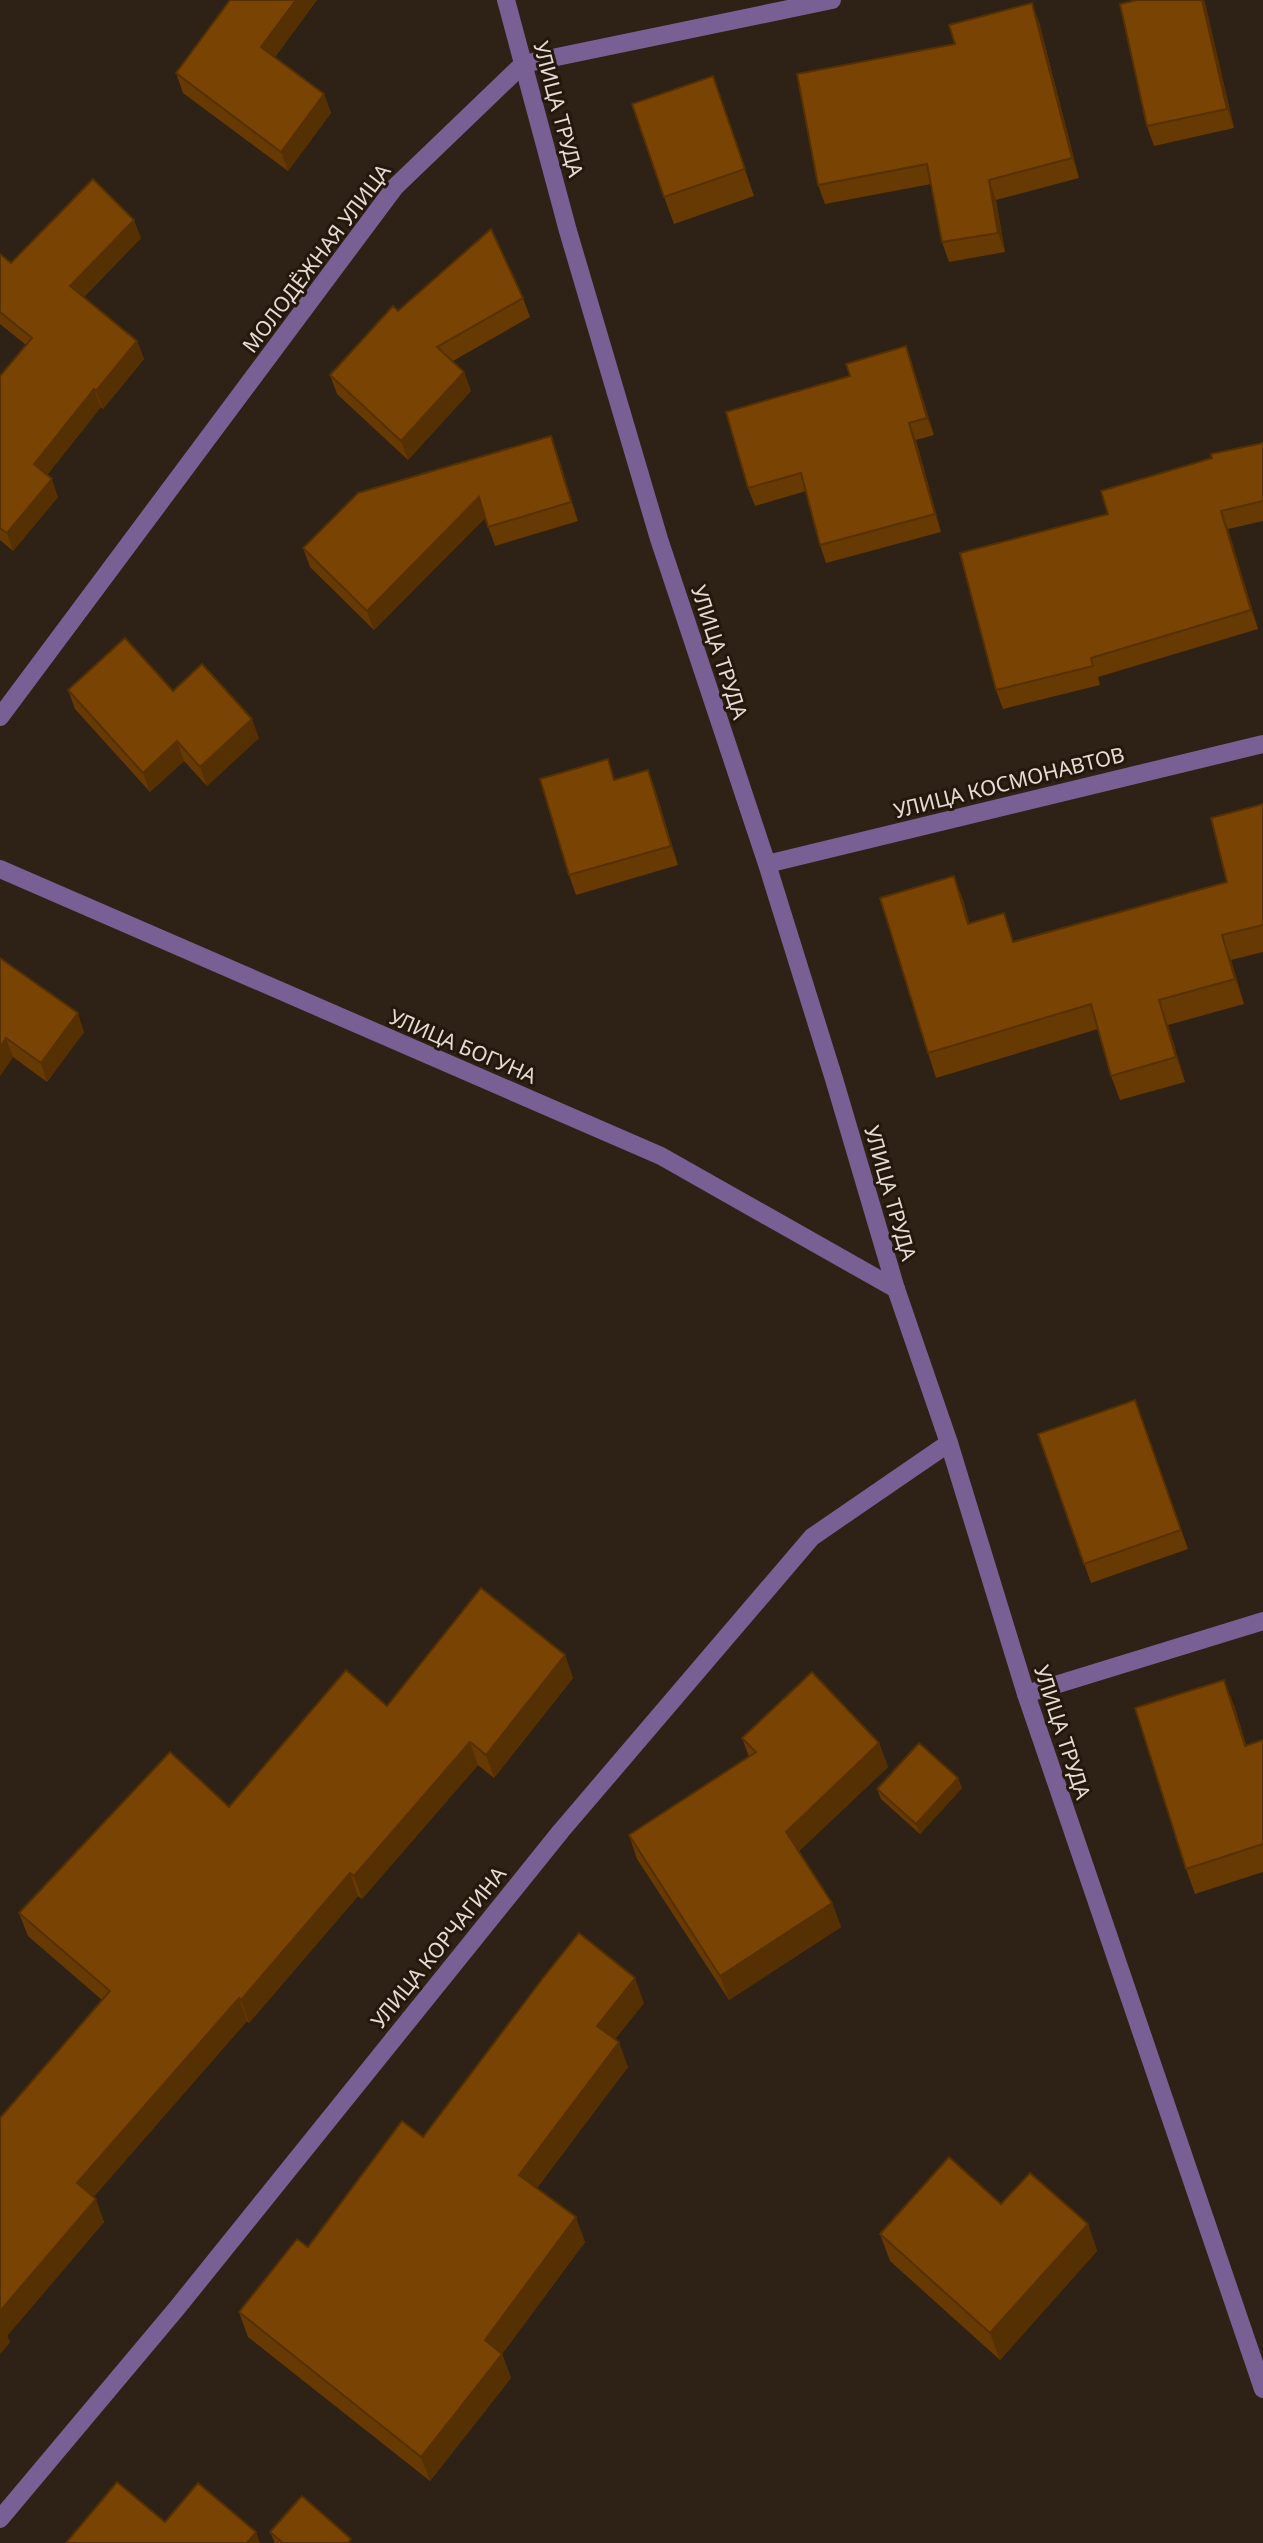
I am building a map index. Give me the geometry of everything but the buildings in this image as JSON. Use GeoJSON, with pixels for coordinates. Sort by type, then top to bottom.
{"type":"FeatureCollection","features":[{"type":"Feature","properties":{"kind":"street","name":"УЛИЦА ТРУДА"},"geometry":{"type":"LineString","coordinates":[[506,0],[568,231],[659,539],[834,1079],[896,1289],[949,1443],[1026,1695],[1263,2389]]}},
{"type":"Feature","properties":{"kind":"street"},"geometry":{"type":"LineString","coordinates":[[523,64],[832,0]]}},
{"type":"Feature","properties":{"kind":"street","name":"МОЛОДЁЖНАЯ УЛИЦА"},"geometry":{"type":"LineString","coordinates":[[0,717],[395,187],[523,64]]}},
{"type":"Feature","properties":{"kind":"street","name":"УЛИЦА КОСМОНАВТОВ"},"geometry":{"type":"LineString","coordinates":[[766,864],[1263,744]]}},
{"type":"Feature","properties":{"kind":"street","name":"УЛИЦА БОГУНА"},"geometry":{"type":"LineString","coordinates":[[0,869],[661,1156],[896,1289]]}},
{"type":"Feature","properties":{"kind":"street","name":"УЛИЦА КОРЧАГИНА"},"geometry":{"type":"LineString","coordinates":[[0,2519],[177,2308],[561,1831],[812,1537],[949,1443]]}},
{"type":"Feature","properties":{"kind":"street"},"geometry":{"type":"LineString","coordinates":[[1026,1695],[1263,1621]]}}]}
